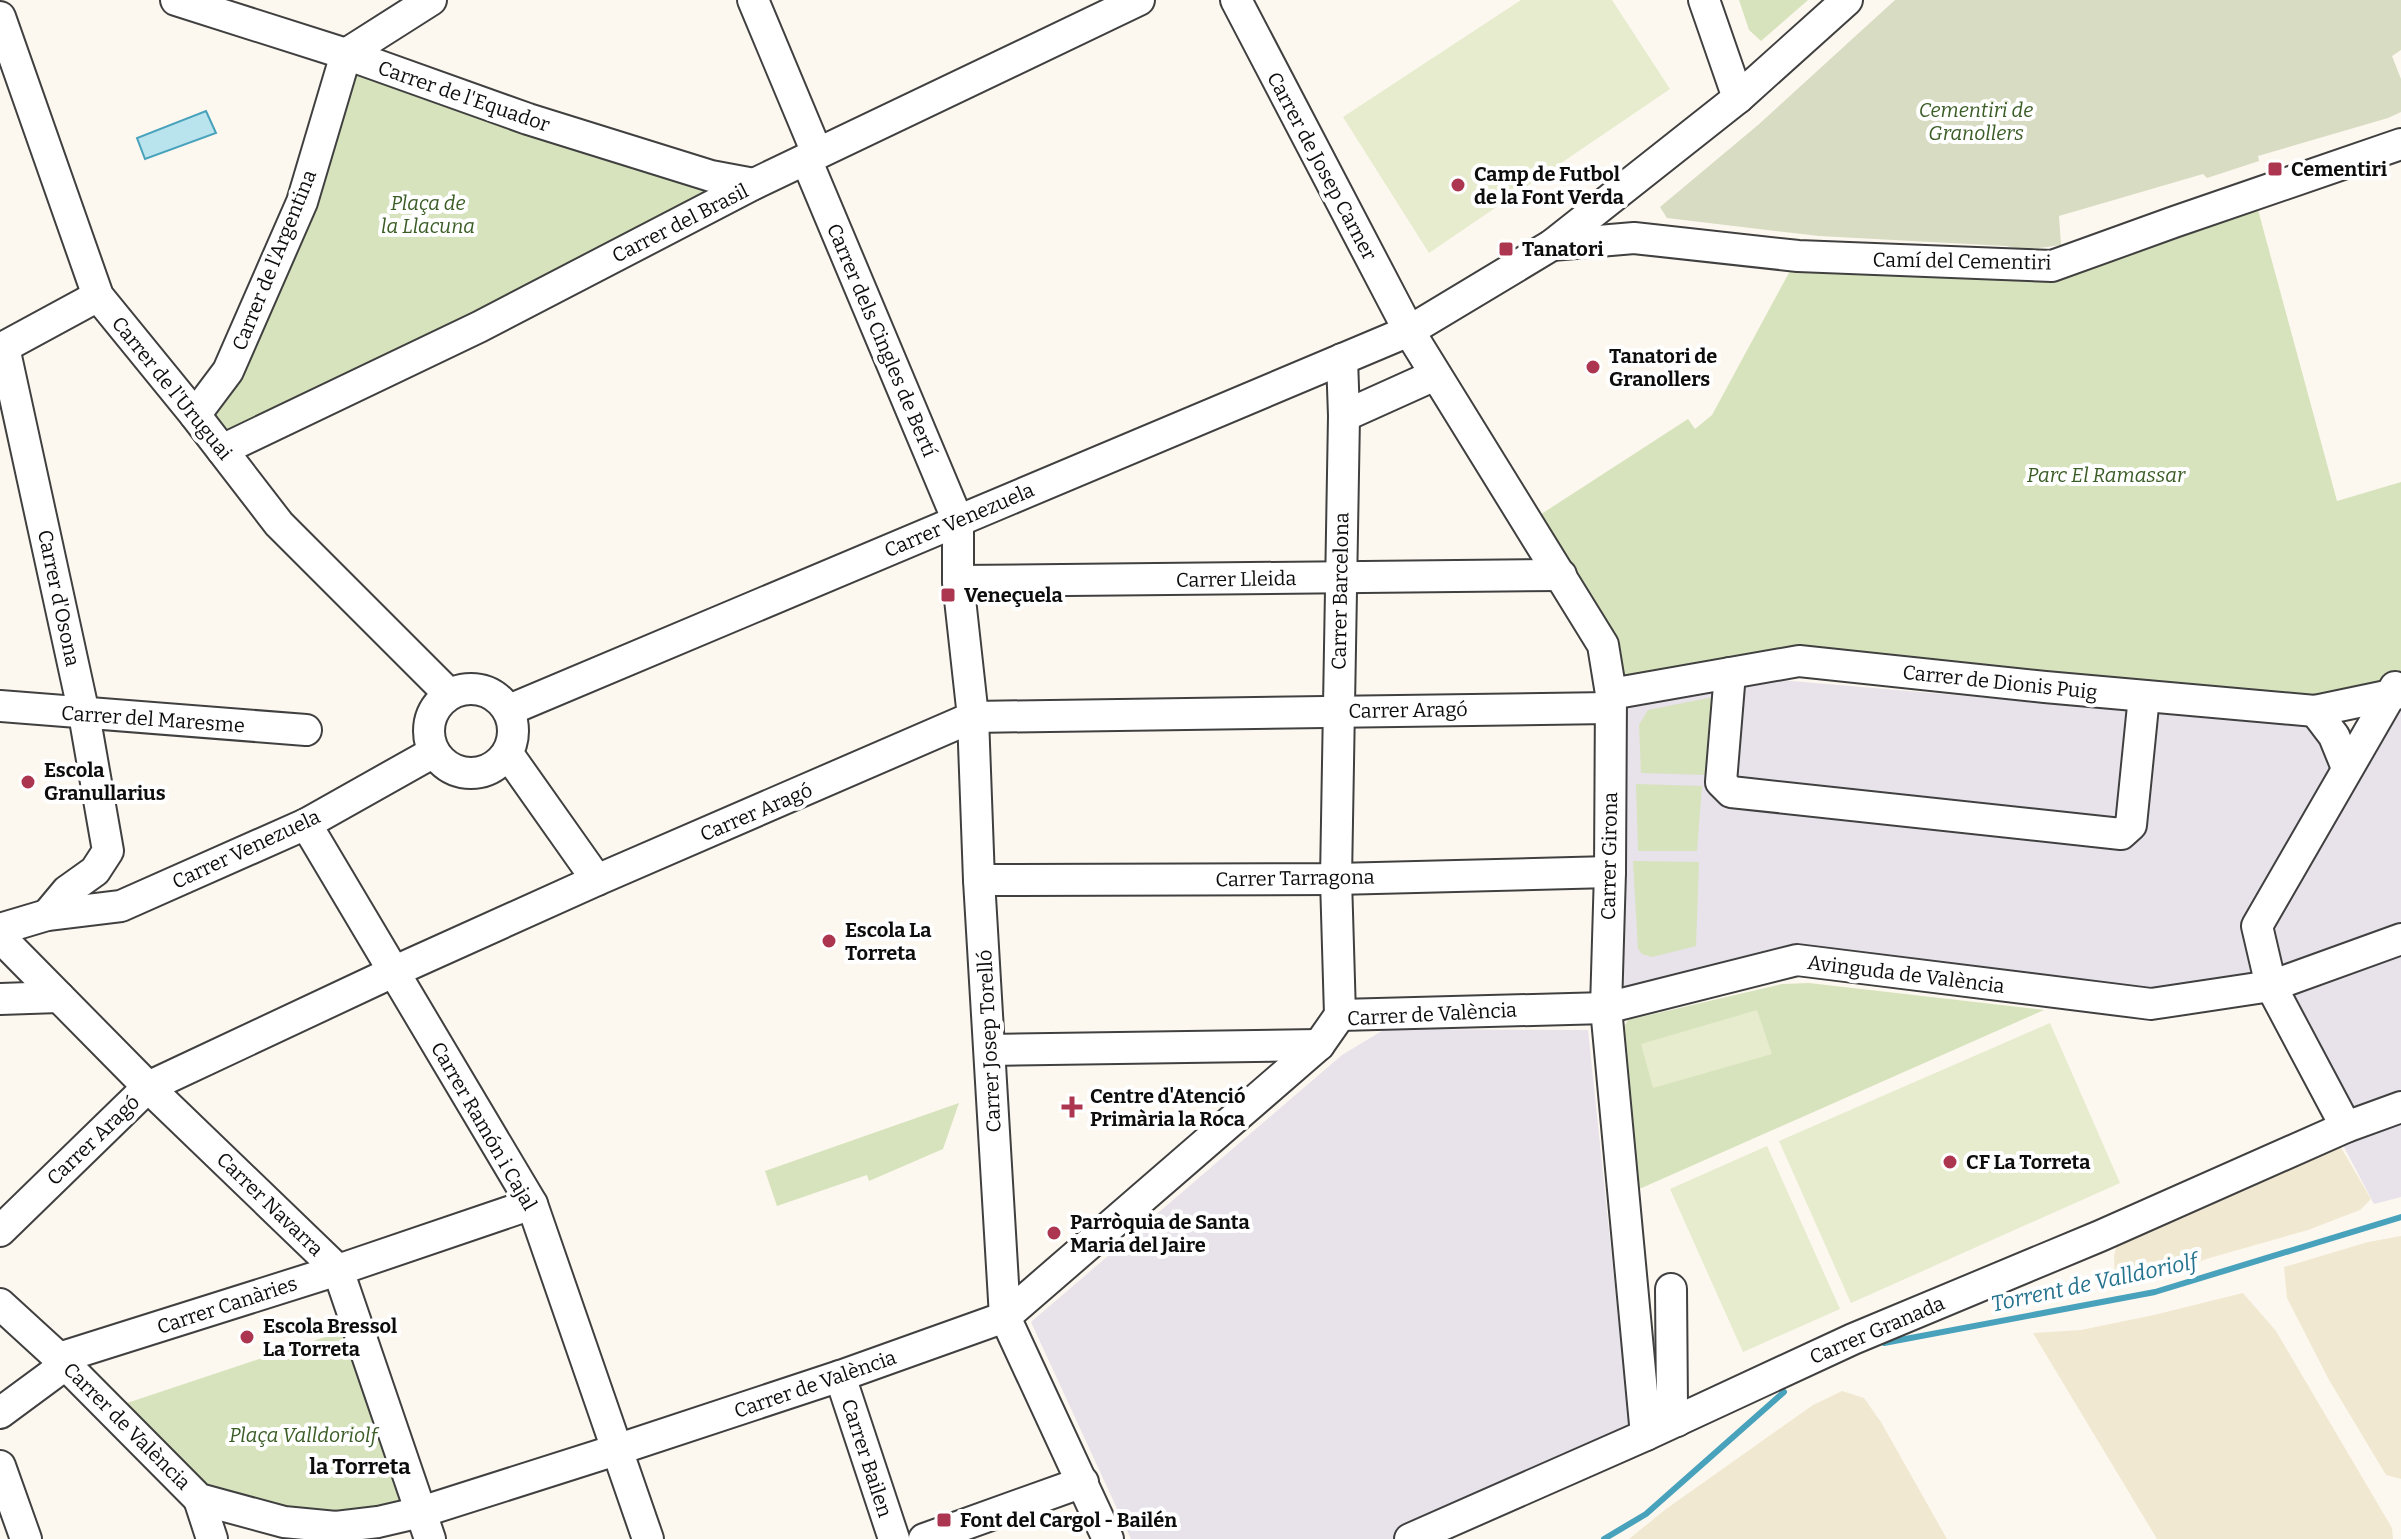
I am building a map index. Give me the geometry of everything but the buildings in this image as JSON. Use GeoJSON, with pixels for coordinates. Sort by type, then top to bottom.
{"type":"FeatureCollection","features":[{"type":"Feature","properties":{"kind":"street","name":"Carrer de l'Equador"},"geometry":{"type":"LineString","coordinates":[[176,0],[346,54],[528,119],[711,176],[754,184]]}},
{"type":"Feature","properties":{"kind":"street"},"geometry":{"type":"LineString","coordinates":[[346,54],[431,0]]}},
{"type":"Feature","properties":{"kind":"street","name":"Carrer dels Cingles de Bertí"},"geometry":{"type":"LineString","coordinates":[[753,0],[958,521]]}},
{"type":"Feature","properties":{"kind":"street","name":"Carrer del Brasil"},"geometry":{"type":"LineString","coordinates":[[222,450],[479,327],[754,184],[1139,0]]}},
{"type":"Feature","properties":{"kind":"street","name":"Carrer de Josep Carner"},"geometry":{"type":"LineString","coordinates":[[1236,0],[1409,331]]}},
{"type":"Feature","properties":{"kind":"street"},"geometry":{"type":"LineString","coordinates":[[1704,0],[1738,98]]}},
{"type":"Feature","properties":{"kind":"street","name":"Carrer Venezuela"},"geometry":{"type":"LineString","coordinates":[[509,710],[1409,331],[1552,245],[1738,98],[1847,0]]}},
{"type":"Feature","properties":{"kind":"street","name":"Carrer de l'Uruguai"},"geometry":{"type":"LineString","coordinates":[[0,17],[98,296],[279,524],[449,694]]}},
{"type":"Feature","properties":{"kind":"street","name":"Carrer de l'Argentina"},"geometry":{"type":"LineString","coordinates":[[195,415],[228,371],[302,202],[346,54]]}},
{"type":"Feature","properties":{"kind":"street","name":"Camí del Cementiri"},"geometry":{"type":"LineString","coordinates":[[1552,245],[1634,238],[1798,256],[2052,266],[2401,144]]}},
{"type":"Feature","properties":{"kind":"street","name":"Carrer d'Osona"},"geometry":{"type":"LineString","coordinates":[[67,891],[95,871],[108,851],[84,714],[4,347],[98,296]]}},
{"type":"Feature","properties":{"kind":"street","name":"Carrer Girona"},"geometry":{"type":"LineString","coordinates":[[1409,331],[1603,645],[1610,701],[1606,1008],[1646,1435]]}},
{"type":"Feature","properties":{"kind":"street","name":"Carrer Barcelona"},"geometry":{"type":"LineString","coordinates":[[1340,1015],[1336,879],[1344,416],[1342,359]]}},
{"type":"Feature","properties":{"kind":"street"},"geometry":{"type":"LineString","coordinates":[[1344,416],[1435,375]]}},
{"type":"Feature","properties":{"kind":"street","name":"Carrer Josep Torelló"},"geometry":{"type":"LineString","coordinates":[[958,521],[958,581],[973,717],[979,880],[1005,1317],[1108,1539]]}},
{"type":"Feature","properties":{"kind":"street","name":"Carrer Lleida"},"geometry":{"type":"LineString","coordinates":[[958,581],[1561,575]]}},
{"type":"Feature","properties":{"kind":"street","name":"Carrer de Dionis Puig"},"geometry":{"type":"LineString","coordinates":[[1610,701],[1730,673],[1799,661],[2315,711],[2397,689]]}},
{"type":"Feature","properties":{"kind":"street"},"geometry":{"type":"LineString","coordinates":[[1730,673],[1721,782],[1731,792],[2121,834],[2131,825],[2144,696]]}},
{"type":"Feature","properties":{"kind":"street"},"geometry":{"type":"LineString","coordinates":[[467,688],[480,689],[495,695],[509,710],[514,725],[513,741],[508,754],[490,770],[477,774],[461,773],[447,767],[434,752],[429,723],[435,708],[449,694],[467,688]]}},
{"type":"Feature","properties":{"kind":"street"},"geometry":{"type":"LineString","coordinates":[[2346,1127],[2271,986],[2257,926],[2347,768],[2397,689]]}},
{"type":"Feature","properties":{"kind":"street","name":"Carrer Aragó"},"geometry":{"type":"LineString","coordinates":[[0,1229],[148,1087],[597,880],[973,717],[1338,711],[1610,701]]}},
{"type":"Feature","properties":{"kind":"street","name":"Carrer del Maresme"},"geometry":{"type":"LineString","coordinates":[[0,706],[306,730]]}},
{"type":"Feature","properties":{"kind":"street"},"geometry":{"type":"LineString","coordinates":[[2315,711],[2334,736],[2347,768]]}},
{"type":"Feature","properties":{"kind":"street","name":"Carrer Venezuela"},"geometry":{"type":"LineString","coordinates":[[0,929],[47,915],[121,906],[306,824],[434,752]]}},
{"type":"Feature","properties":{"kind":"street"},"geometry":{"type":"LineString","coordinates":[[508,754],[597,880]]}},
{"type":"Feature","properties":{"kind":"street","name":"Carrer Ramón i Cajal"},"geometry":{"type":"LineString","coordinates":[[306,824],[532,1204],[648,1539]]}},
{"type":"Feature","properties":{"kind":"street","name":"Carrer Tarragona"},"geometry":{"type":"LineString","coordinates":[[979,880],[1336,879],[1610,872]]}},
{"type":"Feature","properties":{"kind":"street"},"geometry":{"type":"LineString","coordinates":[[47,915],[67,891]]}},
{"type":"Feature","properties":{"kind":"street"},"geometry":{"type":"LineString","coordinates":[[0,907],[67,891]]}},
{"type":"Feature","properties":{"kind":"street","name":"Carrer Navarra"},"geometry":{"type":"LineString","coordinates":[[0,937],[148,1087],[338,1270],[425,1526]]}},
{"type":"Feature","properties":{"kind":"street","name":"Avinguda de València"},"geometry":{"type":"LineString","coordinates":[[1606,1008],[1797,960],[2151,1004],[2271,986],[2401,939]]}},
{"type":"Feature","properties":{"kind":"street"},"geometry":{"type":"LineString","coordinates":[[0,999],[59,997]]}},
{"type":"Feature","properties":{"kind":"street","name":"Carrer de València"},"geometry":{"type":"LineString","coordinates":[[0,1304],[62,1361],[199,1499],[284,1522],[336,1527],[378,1522],[425,1526],[619,1449],[840,1376],[1005,1317],[1319,1045],[1340,1015],[1606,1008]]}},
{"type":"Feature","properties":{"kind":"street"},"geometry":{"type":"LineString","coordinates":[[990,1050],[1319,1045]]}},
{"type":"Feature","properties":{"kind":"street"},"geometry":{"type":"LineString","coordinates":[[1232,1048],[1271,1086]]}},
{"type":"Feature","properties":{"kind":"street","name":"Carrer Granada"},"geometry":{"type":"LineString","coordinates":[[1410,1539],[1853,1339],[2100,1236],[2346,1127],[2401,1107]]}},
{"type":"Feature","properties":{"kind":"street","name":"Carrer Canàries"},"geometry":{"type":"LineString","coordinates":[[0,1413],[62,1361],[532,1204]]}},
{"type":"Feature","properties":{"kind":"street"},"geometry":{"type":"LineString","coordinates":[[1671,1289],[1672,1407],[1677,1421]]}},
{"type":"Feature","properties":{"kind":"street","name":"Carrer Bailen"},"geometry":{"type":"LineString","coordinates":[[840,1376],[894,1539]]}},
{"type":"Feature","properties":{"kind":"street"},"geometry":{"type":"LineString","coordinates":[[0,1466],[26,1539]]}},
{"type":"Feature","properties":{"kind":"street"},"geometry":{"type":"LineString","coordinates":[[924,1539],[1083,1482]]}},
{"type":"Feature","properties":{"kind":"street"},"geometry":{"type":"LineString","coordinates":[[199,1499],[212,1539]]}},
{"type":"Feature","properties":{"kind":"shaded area"},"geometry":{"type":"Polygon","coordinates":[[[2401,658],[2401,1197],[2374,1204],[2269,1005],[1808,948],[1619,994],[1626,707],[1780,680],[2351,729],[2401,658]]]}},
{"type":"Feature","properties":{"kind":"shaded area"},"geometry":{"type":"Polygon","coordinates":[[[1385,1029],[1588,1030],[1633,1459],[1446,1539],[1131,1539],[1031,1322],[1342,1055],[1385,1029]]]}},
{"type":"Feature","properties":{"kind":"shaded area"},"geometry":{"type":"Polygon","coordinates":[[[2339,1144],[2371,1199],[2360,1210],[2308,1230],[2206,1259],[2140,1283],[2115,1282],[2114,1256],[2119,1237],[2339,1144]]]}},
{"type":"Feature","properties":{"kind":"shaded area"},"geometry":{"type":"Polygon","coordinates":[[[2401,1236],[2401,1479],[2386,1475],[2329,1380],[2287,1298],[2284,1267],[2368,1242],[2401,1236]]]}},
{"type":"Feature","properties":{"kind":"shaded area"},"geometry":{"type":"Polygon","coordinates":[[[2243,1293],[2276,1331],[2392,1528],[2393,1539],[2157,1539],[2033,1333],[2081,1330],[2243,1293]]]}},
{"type":"Feature","properties":{"kind":"shaded area"},"geometry":{"type":"Polygon","coordinates":[[[1842,1391],[1864,1398],[1881,1422],[1947,1539],[1629,1539],[1666,1509],[1813,1405],[1842,1391]]]}},
{"type":"Feature","properties":{"kind":"green space","name":"Camp de Futbol de la Font Verda"},"geometry":{"type":"Polygon","coordinates":[[[1521,0],[1612,0],[1670,89],[1429,253],[1343,117],[1521,0]]]}},
{"type":"Feature","properties":{"kind":"green space"},"geometry":{"type":"Polygon","coordinates":[[[1739,0],[1808,0],[1761,41],[1749,30],[1739,0]]]}},
{"type":"Feature","properties":{"kind":"green space","name":"Cementiri de Granollers"},"geometry":{"type":"Polygon","coordinates":[[[1895,0],[2401,0],[2401,50],[2392,56],[2401,79],[2401,112],[2258,156],[2259,161],[2207,178],[2203,174],[2059,216],[2061,245],[2024,250],[2006,246],[1819,236],[1667,218],[1660,207],[1758,125],[1895,0]]]}},
{"type":"Feature","properties":{"kind":"green space","name":"Plaça de la Llacuna"},"geometry":{"type":"Polygon","coordinates":[[[346,54],[754,184],[222,450],[195,415],[228,371],[346,54]]]}},
{"type":"Feature","properties":{"kind":"green space","name":"Parc El Ramassar"},"geometry":{"type":"Polygon","coordinates":[[[2254,195],[2337,501],[2401,482],[2401,678],[2315,711],[1799,661],[1611,694],[1529,522],[1688,419],[1695,429],[1712,415],[1798,256],[2052,266],[2254,195]]]}},
{"type":"Feature","properties":{"kind":"green space"},"geometry":{"type":"Polygon","coordinates":[[[1713,697],[1708,775],[1641,773],[1639,725],[1648,710],[1713,697]]]}},
{"type":"Feature","properties":{"kind":"green space"},"geometry":{"type":"Polygon","coordinates":[[[1636,784],[1702,786],[1697,851],[1638,851],[1636,784]]]}},
{"type":"Feature","properties":{"kind":"green space"},"geometry":{"type":"Polygon","coordinates":[[[1633,861],[1699,862],[1696,946],[1652,957],[1638,949],[1633,861]]]}},
{"type":"Feature","properties":{"kind":"green space"},"geometry":{"type":"Polygon","coordinates":[[[1809,983],[2044,1010],[1637,1190],[1623,1028],[1628,1020],[1782,984],[1809,983]]]}},
{"type":"Feature","properties":{"kind":"green space"},"geometry":{"type":"Polygon","coordinates":[[[1757,1010],[1772,1054],[1653,1088],[1641,1044],[1757,1010]]]}},
{"type":"Feature","properties":{"kind":"green space","name":"CF La Torreta"},"geometry":{"type":"Polygon","coordinates":[[[2050,1023],[2120,1183],[1851,1303],[1779,1141],[2050,1023]]]}},
{"type":"Feature","properties":{"kind":"green space"},"geometry":{"type":"Polygon","coordinates":[[[959,1103],[943,1149],[869,1181],[867,1175],[777,1206],[765,1171],[959,1103]]]}},
{"type":"Feature","properties":{"kind":"green space"},"geometry":{"type":"Polygon","coordinates":[[[1767,1146],[1840,1309],[1743,1352],[1670,1189],[1767,1146]]]}},
{"type":"Feature","properties":{"kind":"green space","name":"Plaça Valldoriolf"},"geometry":{"type":"Polygon","coordinates":[[[358,1326],[421,1512],[378,1522],[199,1499],[109,1409],[358,1326]]]}},
{"type":"Feature","properties":{"kind":"water"},"geometry":{"type":"Polygon","coordinates":[[[206,111],[216,133],[145,159],[137,138],[206,111]]]}},
{"type":"Feature","properties":{"kind":"waterway","name":"Torrent de Valldoriolf"},"geometry":{"type":"LineString","coordinates":[[1884,1343],[2155,1292],[2401,1217]]}},
{"type":"Feature","properties":{"kind":"waterway","name":"Torrent de Valldoriolf"},"geometry":{"type":"LineString","coordinates":[[1604,1539],[1646,1514],[1784,1392]]}},
{"type":"Feature","properties":{"kind":"place","name":"Cementiri"},"geometry":{"type":"Point","coordinates":[2275,169]}},
{"type":"Feature","properties":{"kind":"place","name":"Camp de Futbol de la Font Verda"},"geometry":{"type":"Point","coordinates":[1458,185]}},
{"type":"Feature","properties":{"kind":"place","name":"Tanatori"},"geometry":{"type":"Point","coordinates":[1506,249]}},
{"type":"Feature","properties":{"kind":"place","name":"Tanatori de Granollers"},"geometry":{"type":"Point","coordinates":[1593,367]}},
{"type":"Feature","properties":{"kind":"place","name":"Veneçuela"},"geometry":{"type":"Point","coordinates":[948,595]}},
{"type":"Feature","properties":{"kind":"place","name":"Escola Granullarius"},"geometry":{"type":"Point","coordinates":[28,782]}},
{"type":"Feature","properties":{"kind":"place","name":"Escola La Torreta"},"geometry":{"type":"Point","coordinates":[829,941]}},
{"type":"Feature","properties":{"kind":"place","name":"Centre d'Atenció Primària la Roca"},"geometry":{"type":"Point","coordinates":[1072,1107]}},
{"type":"Feature","properties":{"kind":"place","name":"CF La Torreta"},"geometry":{"type":"Point","coordinates":[1950,1162]}},
{"type":"Feature","properties":{"kind":"place","name":"Parròquia de Santa Maria del Jaire"},"geometry":{"type":"Point","coordinates":[1054,1233]}},
{"type":"Feature","properties":{"kind":"place","name":"Escola Bressol La Torreta"},"geometry":{"type":"Point","coordinates":[247,1337]}},
{"type":"Feature","properties":{"kind":"place","name":"Font del Cargol - Bailén"},"geometry":{"type":"Point","coordinates":[944,1520]}},
{"type":"Feature","properties":{"kind":"district","name":"la Torreta"},"geometry":{"type":"Point","coordinates":[360,1466]}}]}
